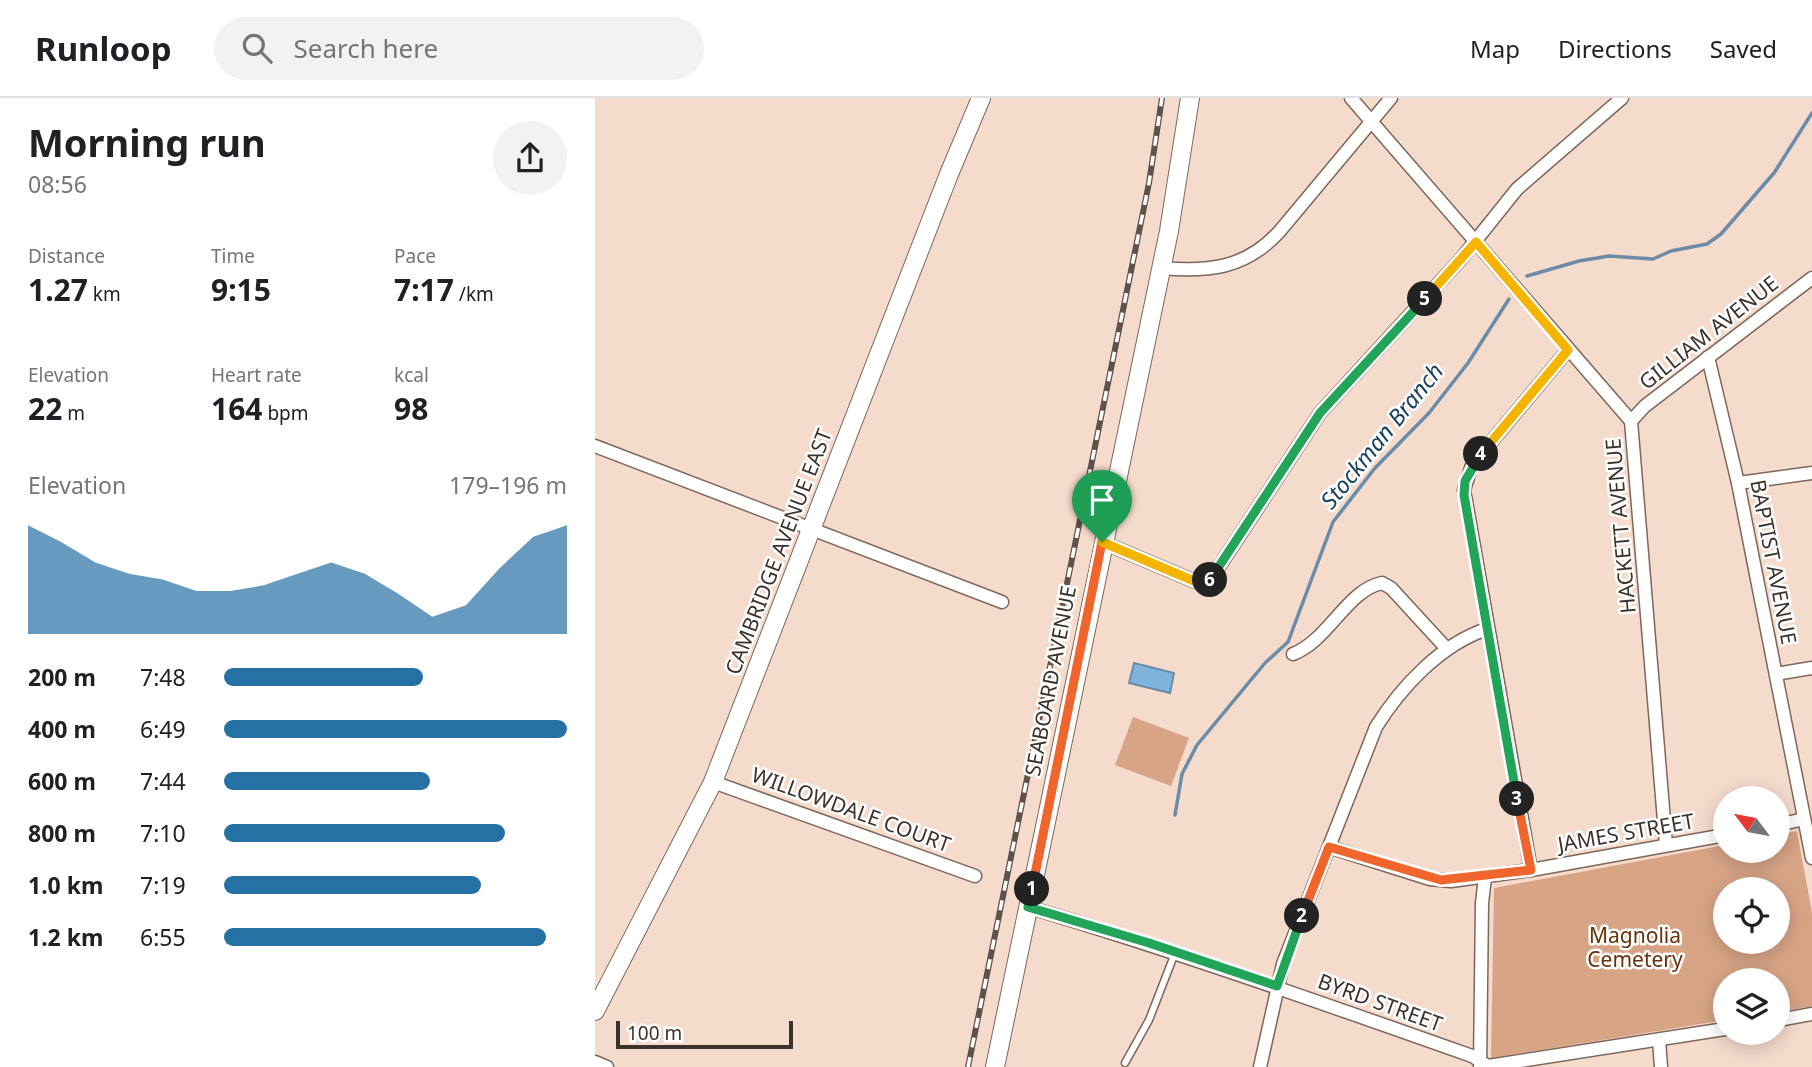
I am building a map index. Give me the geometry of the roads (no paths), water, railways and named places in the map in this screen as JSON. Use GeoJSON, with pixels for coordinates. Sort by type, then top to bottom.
{"type":"FeatureCollection","features":[{"type":"Feature","properties":{"kind":"street","name":"CAMBRIDGE AVENUE EAST"},"geometry":{"type":"LineString","coordinates":[[595,1011],[713,782],[981,98]]}},
{"type":"Feature","properties":{"kind":"street","name":"SEABOARD AVENUE"},"geometry":{"type":"LineString","coordinates":[[995,1067],[1161,268],[1190,98]]}},
{"type":"Feature","properties":{"kind":"street","name":"HACKETT AVENUE"},"geometry":{"type":"LineString","coordinates":[[1351,98],[1631,421],[1666,845]]}},
{"type":"Feature","properties":{"kind":"street"},"geometry":{"type":"LineString","coordinates":[[1161,268],[1217,270],[1258,252],[1279,232],[1391,98]]}},
{"type":"Feature","properties":{"kind":"street"},"geometry":{"type":"LineString","coordinates":[[1102,542],[1194,581],[1211,579],[1320,413],[1476,242],[1532,173],[1622,98]]}},
{"type":"Feature","properties":{"kind":"street","name":"GILLIAM AVENUE"},"geometry":{"type":"LineString","coordinates":[[1631,421],[1645,406],[1812,278]]}},
{"type":"Feature","properties":{"kind":"street"},"geometry":{"type":"LineString","coordinates":[[1531,870],[1464,495],[1465,481],[1482,453],[1568,350]]}},
{"type":"Feature","properties":{"kind":"street","name":"BAPTIST AVENUE"},"geometry":{"type":"LineString","coordinates":[[1708,357],[1738,483],[1812,858]]}},
{"type":"Feature","properties":{"kind":"street"},"geometry":{"type":"LineString","coordinates":[[595,446],[1002,602]]}},
{"type":"Feature","properties":{"kind":"street"},"geometry":{"type":"LineString","coordinates":[[1738,483],[1812,473]]}},
{"type":"Feature","properties":{"kind":"street"},"geometry":{"type":"LineString","coordinates":[[1293,654],[1314,643],[1364,591],[1382,583],[1391,587],[1447,649]]}},
{"type":"Feature","properties":{"kind":"street"},"geometry":{"type":"LineString","coordinates":[[1260,1067],[1277,986],[1375,727],[1395,701],[1447,649],[1487,629]]}},
{"type":"Feature","properties":{"kind":"street"},"geometry":{"type":"LineString","coordinates":[[1776,674],[1812,668]]}},
{"type":"Feature","properties":{"kind":"street","name":"WILLOWDALE COURT"},"geometry":{"type":"LineString","coordinates":[[713,782],[975,876]]}},
{"type":"Feature","properties":{"kind":"street"},"geometry":{"type":"LineString","coordinates":[[1790,822],[1804,819]]}},
{"type":"Feature","properties":{"kind":"street","name":"JAMES STREET"},"geometry":{"type":"LineString","coordinates":[[1329,847],[1430,879],[1451,881],[1531,870],[1713,837]]}},
{"type":"Feature","properties":{"kind":"street"},"geometry":{"type":"LineString","coordinates":[[1480,1065],[1482,903],[1485,877]]}},
{"type":"Feature","properties":{"kind":"street","name":"BYRD STREET"},"geometry":{"type":"LineString","coordinates":[[1028,907],[1176,951],[1277,986],[1472,1056],[1480,1065],[1501,1067],[1713,1031]]}},
{"type":"Feature","properties":{"kind":"street"},"geometry":{"type":"LineString","coordinates":[[1790,1018],[1812,1014]]}},
{"type":"Feature","properties":{"kind":"street"},"geometry":{"type":"LineString","coordinates":[[1659,1040],[1661,1067]]}},
{"type":"Feature","properties":{"kind":"street"},"geometry":{"type":"LineString","coordinates":[[595,1062],[607,1067]]}},
{"type":"Feature","properties":{"kind":"lane"},"geometry":{"type":"LineString","coordinates":[[1125,1063],[1149,1020],[1176,951]]}},
{"type":"Feature","properties":{"kind":"water"},"geometry":{"type":"Polygon","coordinates":[[[1134,663],[1174,673],[1170,693],[1129,683],[1134,663]]]}},
{"type":"Feature","properties":{"kind":"waterway","name":"Stockman Branch"},"geometry":{"type":"LineString","coordinates":[[1527,276],[1579,261],[1609,256],[1653,259],[1671,251],[1707,244],[1721,234],[1774,173],[1812,113]]}},
{"type":"Feature","properties":{"kind":"waterway","name":"Stockman Branch"},"geometry":{"type":"LineString","coordinates":[[1175,815],[1182,774],[1197,745],[1265,663],[1288,642],[1333,522],[1375,468],[1429,413],[1468,363],[1509,299]]}},
{"type":"Feature","properties":{"kind":"railway"},"geometry":{"type":"LineString","coordinates":[[968,1067],[1149,183],[1162,98]]}},
{"type":"Feature","properties":{"kind":"park label","name":"Magnolia Cemetery"},"geometry":{"type":"Point","coordinates":[1635,948]}}]}
